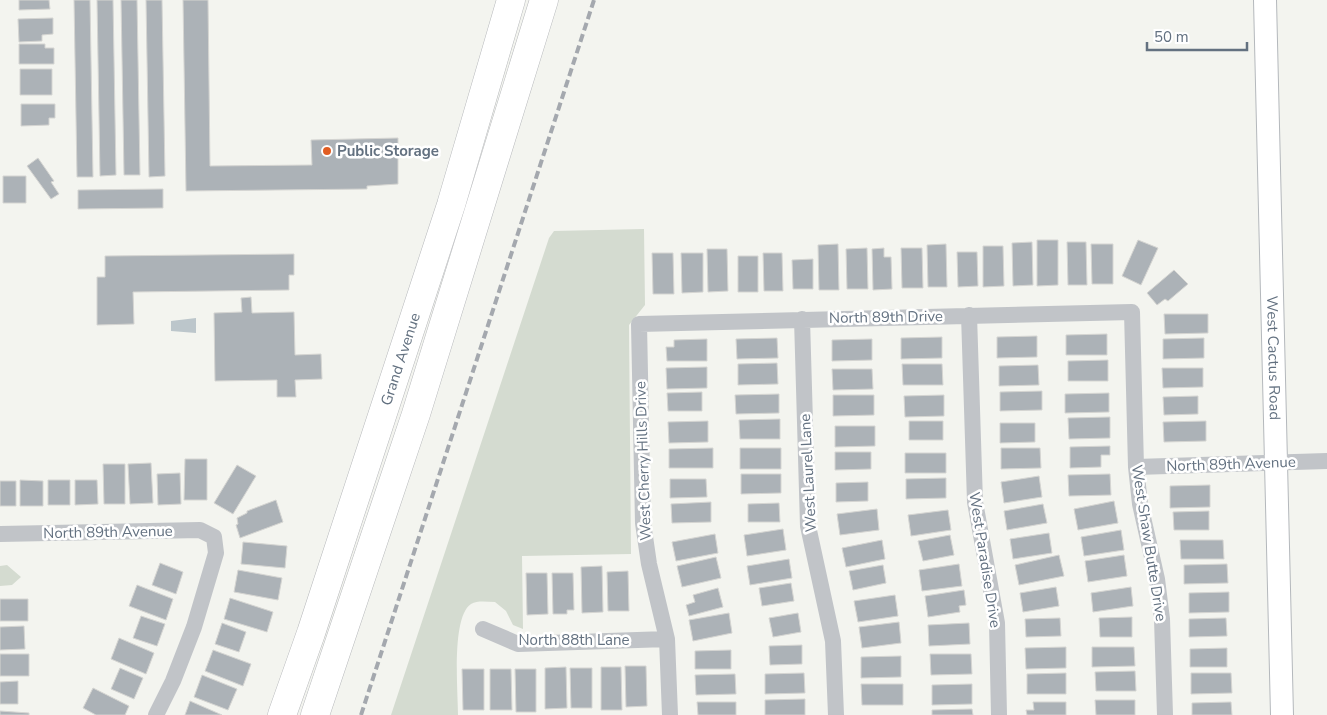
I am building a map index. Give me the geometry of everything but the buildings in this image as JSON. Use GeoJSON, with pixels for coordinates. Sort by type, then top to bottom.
{"type":"FeatureCollection","features":[{"type":"Feature","properties":{"kind":"highway","name":"Grand Avenue"},"geometry":{"type":"LineString","coordinates":[[282,715],[455,194],[512,0]]}},
{"type":"Feature","properties":{"kind":"highway","name":"Grand Avenue"},"geometry":{"type":"LineString","coordinates":[[315,715],[407,439],[483,202],[544,0]]}},
{"type":"Feature","properties":{"kind":"highway"},"geometry":{"type":"LineString","coordinates":[[455,194],[483,202]]}},
{"type":"Feature","properties":{"kind":"highway"},"geometry":{"type":"LineString","coordinates":[[377,430],[407,439]]}},
{"type":"Feature","properties":{"kind":"main road","name":"West Cactus Road"},"geometry":{"type":"LineString","coordinates":[[1266,0],[1282,715]]}},
{"type":"Feature","properties":{"kind":"street","name":"North 89th Drive"},"geometry":{"type":"LineString","coordinates":[[639,324],[1132,312]]}},
{"type":"Feature","properties":{"kind":"street","name":"West Shaw Butte Drive"},"geometry":{"type":"LineString","coordinates":[[1132,312],[1136,467],[1140,504],[1157,580],[1162,619],[1164,715]]}},
{"type":"Feature","properties":{"kind":"street","name":"West Paradise Drive"},"geometry":{"type":"LineString","coordinates":[[969,315],[975,502],[997,623],[999,715]]}},
{"type":"Feature","properties":{"kind":"street","name":"West Laurel Lane"},"geometry":{"type":"LineString","coordinates":[[802,319],[808,526],[833,641],[836,715]]}},
{"type":"Feature","properties":{"kind":"street","name":"West Cherry Hills Drive"},"geometry":{"type":"LineString","coordinates":[[639,324],[643,523],[649,564],[667,639],[670,715]]}},
{"type":"Feature","properties":{"kind":"street","name":"North 89th Avenue"},"geometry":{"type":"LineString","coordinates":[[1136,467],[1327,462]]}},
{"type":"Feature","properties":{"kind":"street","name":"North 89th Avenue"},"geometry":{"type":"LineString","coordinates":[[0,534],[200,530],[214,537],[216,553],[194,626],[173,681],[156,715]]}},
{"type":"Feature","properties":{"kind":"street","name":"North 88th Lane"},"geometry":{"type":"LineString","coordinates":[[483,629],[518,644],[667,639]]}},
{"type":"Feature","properties":{"kind":"shaded area"},"geometry":{"type":"Polygon","coordinates":[[[644,229],[645,305],[629,325],[631,554],[522,556],[523,629],[513,625],[506,611],[495,602],[471,604],[465,612],[458,639],[458,715],[391,715],[549,238],[554,231],[644,229]]]}},
{"type":"Feature","properties":{"kind":"shaded area"},"geometry":{"type":"Polygon","coordinates":[[[196,318],[196,333],[171,331],[171,321],[196,318]]]}},
{"type":"Feature","properties":{"kind":"shaded area"},"geometry":{"type":"Polygon","coordinates":[[[7,565],[21,577],[12,585],[0,586],[0,566],[7,565]]]}},
{"type":"Feature","properties":{"kind":"railway"},"geometry":{"type":"LineString","coordinates":[[361,715],[594,0]]}},
{"type":"Feature","properties":{"kind":"place","name":"Public Storage"},"geometry":{"type":"Point","coordinates":[327,151]}}]}
